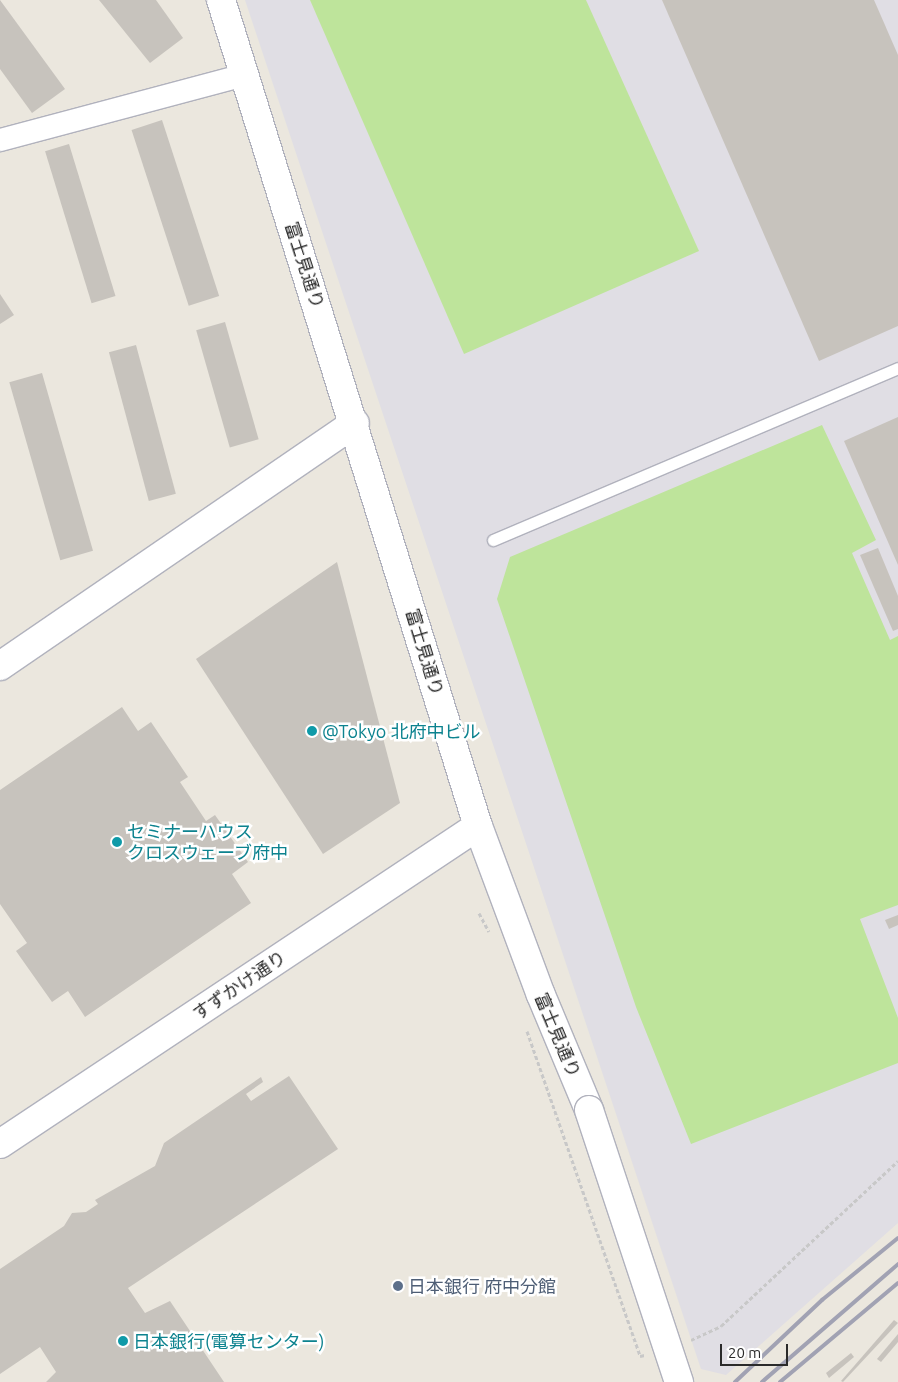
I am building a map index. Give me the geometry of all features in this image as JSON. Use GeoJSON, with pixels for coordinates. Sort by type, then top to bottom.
{"type":"FeatureCollection","features":[{"type":"Feature","properties":{"kind":"street","name":"富士見通り"},"geometry":{"type":"LineString","coordinates":[[221,0],[355,423],[478,826],[540,995],[589,1110],[679,1382]]}},
{"type":"Feature","properties":{"kind":"street"},"geometry":{"type":"LineString","coordinates":[[0,140],[244,75]]}},
{"type":"Feature","properties":{"kind":"street"},"geometry":{"type":"LineString","coordinates":[[0,666],[355,423]]}},
{"type":"Feature","properties":{"kind":"street","name":"すずかけ通り"},"geometry":{"type":"LineString","coordinates":[[0,1144],[478,826]]}},
{"type":"Feature","properties":{"kind":"lane"},"geometry":{"type":"LineString","coordinates":[[493,540],[898,368]]}},
{"type":"Feature","properties":{"kind":"path"},"geometry":{"type":"LineString","coordinates":[[479,913],[492,937]]}},
{"type":"Feature","properties":{"kind":"path"},"geometry":{"type":"LineString","coordinates":[[524,1022],[640,1356],[648,1354]]}},
{"type":"Feature","properties":{"kind":"path"},"geometry":{"type":"LineString","coordinates":[[686,1342],[721,1326],[898,1161]]}},
{"type":"Feature","properties":{"kind":"shaded area"},"geometry":{"type":"Polygon","coordinates":[[[245,0],[898,0],[898,1223],[726,1375],[701,1369],[245,0]]]}},
{"type":"Feature","properties":{"kind":"green space"},"geometry":{"type":"Polygon","coordinates":[[[310,0],[586,0],[699,251],[464,354],[310,0]]]}},
{"type":"Feature","properties":{"kind":"green space"},"geometry":{"type":"Polygon","coordinates":[[[822,425],[876,540],[852,553],[890,640],[898,636],[898,905],[860,919],[898,1018],[898,1063],[691,1144],[636,1007],[497,599],[510,557],[822,425]]]}},
{"type":"Feature","properties":{"kind":"building"},"geometry":{"type":"Polygon","coordinates":[[[0,0],[65,89],[32,113],[0,69],[0,0]]]}},
{"type":"Feature","properties":{"kind":"building"},"geometry":{"type":"Polygon","coordinates":[[[99,0],[156,0],[183,38],[150,63],[99,0]]]}},
{"type":"Feature","properties":{"kind":"building"},"geometry":{"type":"Polygon","coordinates":[[[662,0],[874,0],[898,55],[898,326],[819,361],[662,0]]]}},
{"type":"Feature","properties":{"kind":"building"},"geometry":{"type":"Polygon","coordinates":[[[162,120],[219,296],[189,306],[132,130],[162,120]]]}},
{"type":"Feature","properties":{"kind":"building"},"geometry":{"type":"Polygon","coordinates":[[[69,144],[115,296],[92,303],[45,151],[69,144]]]}},
{"type":"Feature","properties":{"kind":"building"},"geometry":{"type":"Polygon","coordinates":[[[0,294],[14,315],[0,324],[0,294]]]}},
{"type":"Feature","properties":{"kind":"building"},"geometry":{"type":"Polygon","coordinates":[[[225,322],[259,439],[230,448],[196,330],[225,322]]]}},
{"type":"Feature","properties":{"kind":"building"},"geometry":{"type":"Polygon","coordinates":[[[136,345],[176,494],[149,501],[109,352],[136,345]]]}},
{"type":"Feature","properties":{"kind":"building"},"geometry":{"type":"Polygon","coordinates":[[[42,373],[93,551],[60,560],[9,382],[42,373]]]}},
{"type":"Feature","properties":{"kind":"building"},"geometry":{"type":"Polygon","coordinates":[[[898,417],[898,565],[844,441],[898,417]]]}},
{"type":"Feature","properties":{"kind":"building"},"geometry":{"type":"Polygon","coordinates":[[[878,548],[898,596],[898,629],[893,631],[860,555],[878,548]]]}},
{"type":"Feature","properties":{"kind":"building","name":"@Tokyo 北府中ビル"},"geometry":{"type":"Polygon","coordinates":[[[337,562],[400,803],[323,854],[196,659],[337,562]]]}},
{"type":"Feature","properties":{"kind":"building","name":"セミナーハウス クロスウェーブ府中"},"geometry":{"type":"Polygon","coordinates":[[[122,707],[138,731],[151,722],[188,777],[180,782],[206,821],[215,815],[248,862],[232,874],[251,903],[85,1017],[68,991],[52,1002],[16,951],[27,943],[0,904],[0,790],[122,707]]]}},
{"type":"Feature","properties":{"kind":"building"},"geometry":{"type":"Polygon","coordinates":[[[898,915],[898,925],[889,929],[885,920],[898,915]]]}},
{"type":"Feature","properties":{"kind":"building"},"geometry":{"type":"Polygon","coordinates":[[[289,1076],[338,1149],[128,1288],[145,1313],[170,1301],[224,1382],[46,1382],[56,1372],[40,1347],[0,1374],[0,1269],[64,1226],[72,1213],[86,1212],[98,1204],[95,1200],[155,1166],[164,1143],[261,1077],[263,1082],[246,1094],[251,1101],[289,1076]]]}},
{"type":"Feature","properties":{"kind":"building"},"geometry":{"type":"Polygon","coordinates":[[[894,1320],[898,1323],[843,1382],[841,1381],[894,1320]]]}},
{"type":"Feature","properties":{"kind":"building"},"geometry":{"type":"Polygon","coordinates":[[[898,1334],[898,1342],[881,1362],[877,1359],[898,1334]]]}},
{"type":"Feature","properties":{"kind":"building"},"geometry":{"type":"Polygon","coordinates":[[[851,1353],[854,1357],[829,1378],[826,1373],[851,1353]]]}},
{"type":"Feature","properties":{"kind":"railway"},"geometry":{"type":"LineString","coordinates":[[735,1382],[822,1300],[898,1238]]}},
{"type":"Feature","properties":{"kind":"railway"},"geometry":{"type":"LineString","coordinates":[[762,1382],[898,1264]]}},
{"type":"Feature","properties":{"kind":"railway"},"geometry":{"type":"LineString","coordinates":[[780,1382],[898,1283]]}},
{"type":"Feature","properties":{"kind":"place","name":"@Tokyo 北府中ビル"},"geometry":{"type":"Point","coordinates":[312,731]}},
{"type":"Feature","properties":{"kind":"place","name":"セミナーハウス クロスウェーブ府中"},"geometry":{"type":"Point","coordinates":[117,842]}},
{"type":"Feature","properties":{"kind":"place","name":"日本銀行 府中分館"},"geometry":{"type":"Point","coordinates":[398,1286]}},
{"type":"Feature","properties":{"kind":"place","name":"日本銀行(電算センター)"},"geometry":{"type":"Point","coordinates":[123,1341]}}]}
